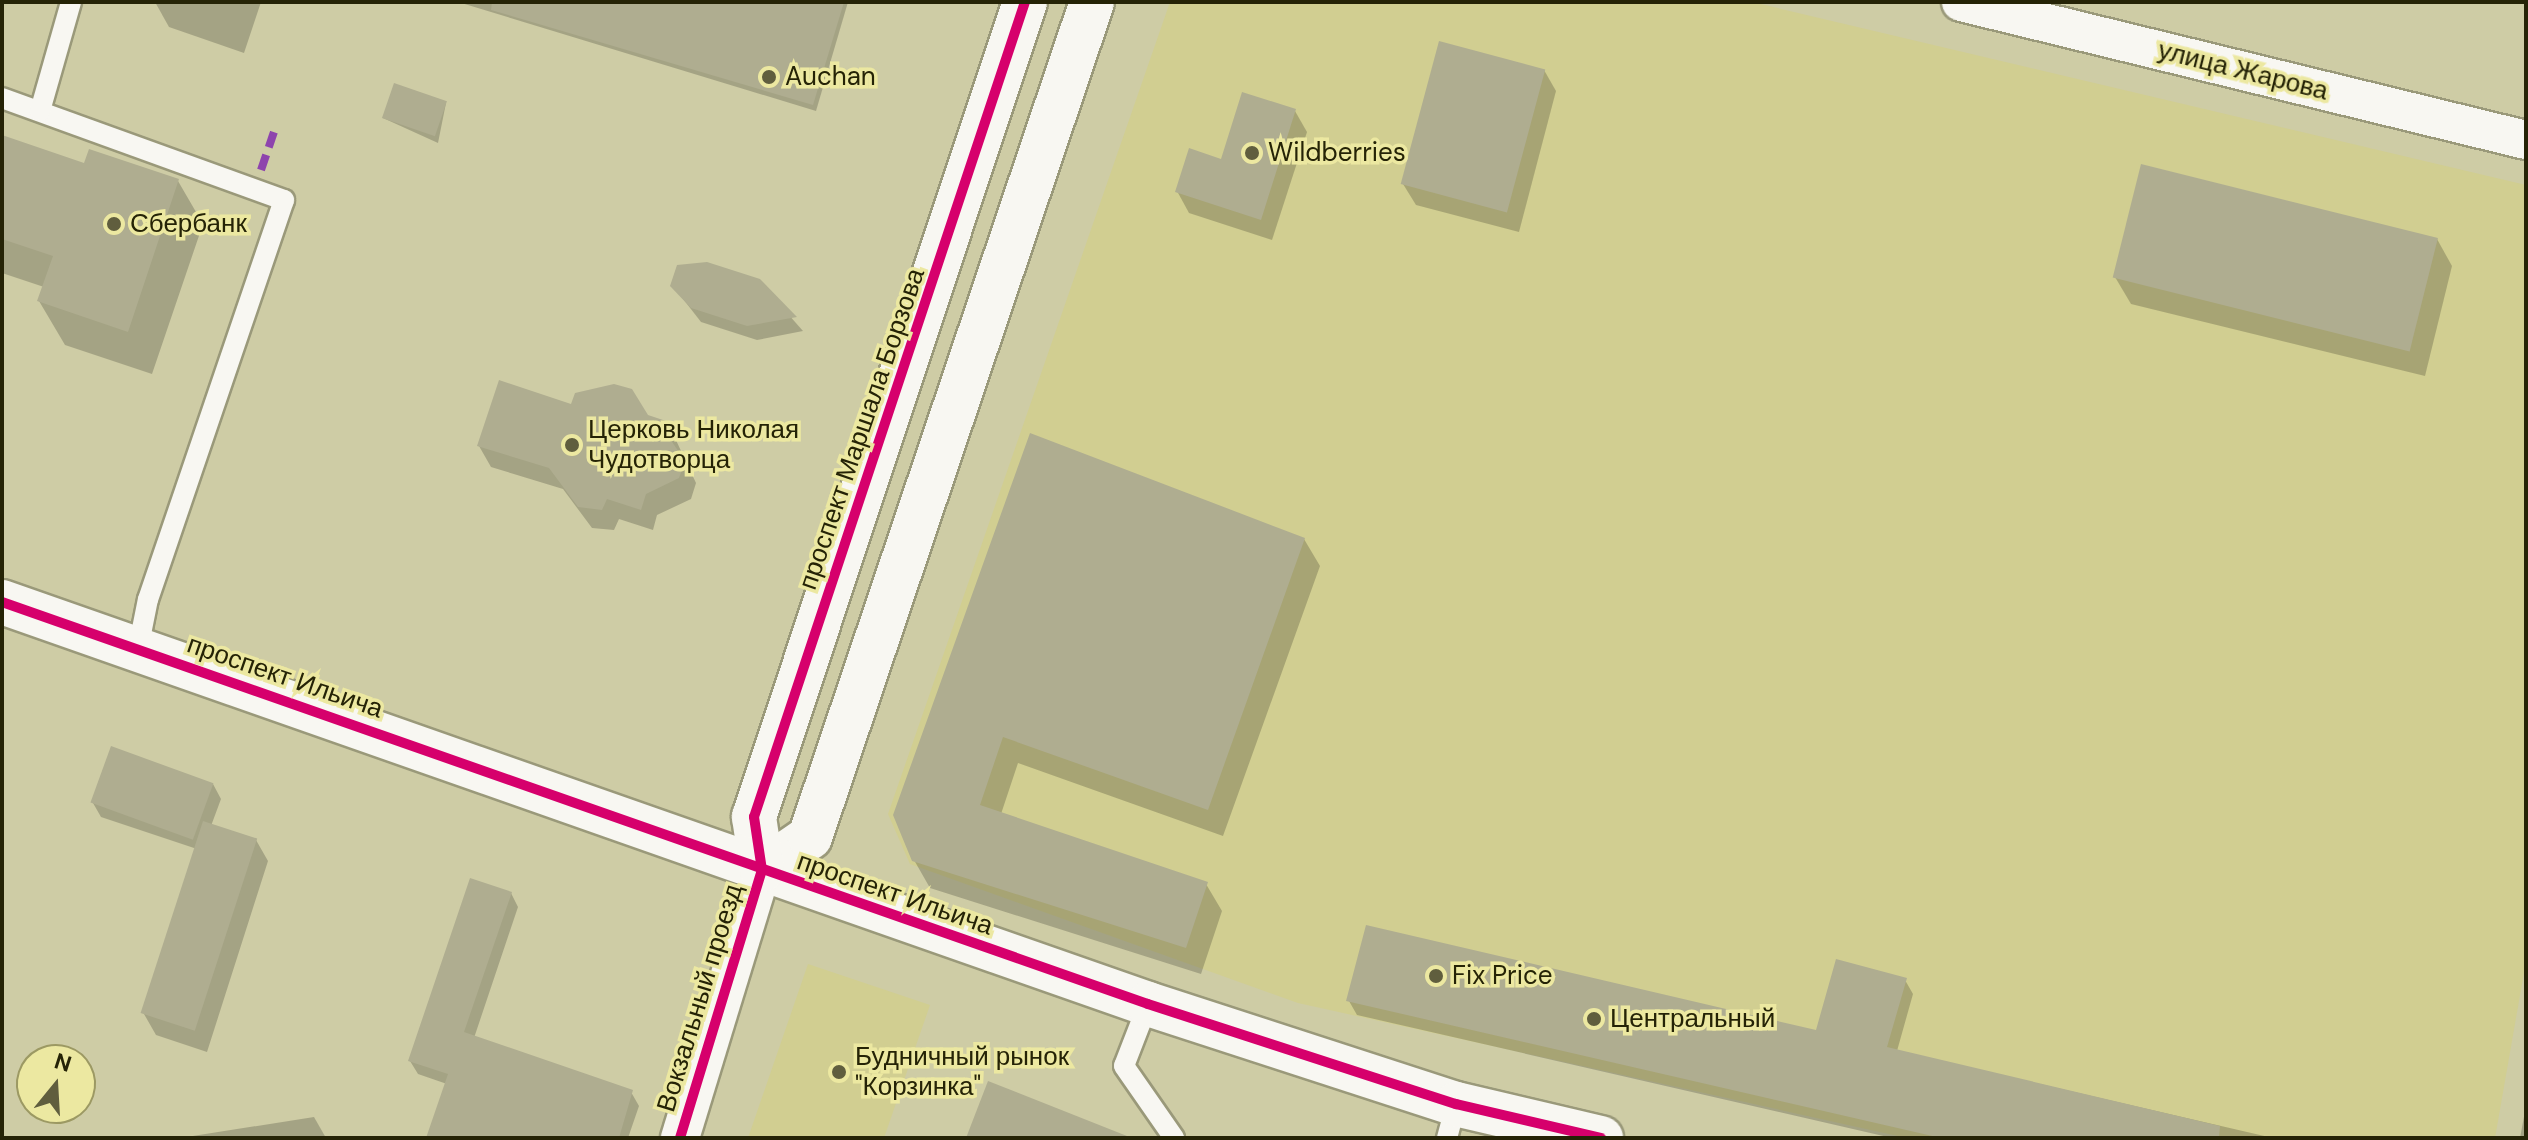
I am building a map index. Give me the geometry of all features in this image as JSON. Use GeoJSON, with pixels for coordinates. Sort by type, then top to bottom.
{"type":"FeatureCollection","features":[{"type":"Feature","properties":{"kind":"street","name":"проспект Маршала Борзова"},"geometry":{"type":"LineString","coordinates":[[762,870],[754,817],[1025,2]]}},
{"type":"Feature","properties":{"kind":"street"},"geometry":{"type":"LineString","coordinates":[[762,870],[810,837],[1092,2]]}},
{"type":"Feature","properties":{"kind":"street","name":"улица Жарова"},"geometry":{"type":"LineString","coordinates":[[1961,2],[2526,140]]}},
{"type":"Feature","properties":{"kind":"street","name":"проспект Ильича"},"geometry":{"type":"LineString","coordinates":[[2,602],[1148,1004],[1452,1121],[1601,1138]]}},
{"type":"Feature","properties":{"kind":"street","name":"Вокзальный проезд"},"geometry":{"type":"LineString","coordinates":[[680,1138],[762,870]]}},
{"type":"Feature","properties":{"kind":"lane"},"geometry":{"type":"LineString","coordinates":[[40,111],[71,2]]}},
{"type":"Feature","properties":{"kind":"lane"},"geometry":{"type":"LineString","coordinates":[[2,98],[284,200],[148,599],[138,649]]}},
{"type":"Feature","properties":{"kind":"lane"},"geometry":{"type":"LineString","coordinates":[[1148,1004],[1124,1066],[1174,1138]]}},
{"type":"Feature","properties":{"kind":"shaded area"},"geometry":{"type":"Polygon","coordinates":[[[1170,2],[1752,2],[2526,185],[2526,961],[2495,1138],[1907,1138],[1298,1003],[910,864],[888,814],[1170,2]]]}},
{"type":"Feature","properties":{"kind":"shaded area","name":"Будничный рынок \"Корзинка\""},"geometry":{"type":"Polygon","coordinates":[[[808,964],[930,1005],[884,1138],[748,1138],[808,964]]]}},
{"type":"Feature","properties":{"kind":"building","name":"Auchan"},"geometry":{"type":"Polygon","coordinates":[[[492,2],[844,2],[813,105],[491,10],[492,2]]]}},
{"type":"Feature","properties":{"kind":"building"},"geometry":{"type":"Polygon","coordinates":[[[1439,41],[1545,69],[1507,212],[1401,184],[1439,41]]]}},
{"type":"Feature","properties":{"kind":"building"},"geometry":{"type":"Polygon","coordinates":[[[394,83],[447,101],[435,136],[382,118],[394,83]]]}},
{"type":"Feature","properties":{"kind":"building","name":"Wildberries"},"geometry":{"type":"Polygon","coordinates":[[[1242,92],[1296,109],[1261,220],[1175,192],[1189,148],[1221,159],[1242,92]]]}},
{"type":"Feature","properties":{"kind":"building"},"geometry":{"type":"Polygon","coordinates":[[[2,135],[84,163],[89,149],[179,179],[128,332],[37,301],[53,256],[2,239],[2,135]]]}},
{"type":"Feature","properties":{"kind":"building"},"geometry":{"type":"Polygon","coordinates":[[[2141,164],[2438,238],[2410,352],[2113,278],[2141,164]]]}},
{"type":"Feature","properties":{"kind":"building"},"geometry":{"type":"Polygon","coordinates":[[[707,262],[760,279],[797,317],[747,326],[691,308],[670,286],[677,265],[707,262]]]}},
{"type":"Feature","properties":{"kind":"building","name":"Церковь Николая Чудотворца"},"geometry":{"type":"Polygon","coordinates":[[[499,380],[571,404],[575,393],[614,384],[632,389],[648,415],[669,422],[666,433],[685,461],[679,478],[646,494],[641,510],[607,499],[602,510],[578,507],[549,468],[477,446],[499,380]]]}},
{"type":"Feature","properties":{"kind":"building"},"geometry":{"type":"Polygon","coordinates":[[[1030,433],[1305,538],[1208,810],[1003,737],[980,805],[1208,882],[1186,948],[912,861],[893,815],[1030,433]]]}},
{"type":"Feature","properties":{"kind":"building"},"geometry":{"type":"Polygon","coordinates":[[[111,746],[213,783],[193,840],[90,802],[111,746]]]}},
{"type":"Feature","properties":{"kind":"building"},"geometry":{"type":"Polygon","coordinates":[[[203,821],[257,839],[195,1031],[141,1013],[203,821]]]}},
{"type":"Feature","properties":{"kind":"building"},"geometry":{"type":"Polygon","coordinates":[[[470,878],[512,892],[464,1032],[633,1090],[619,1138],[426,1138],[448,1074],[408,1061],[470,878]]]}},
{"type":"Feature","properties":{"kind":"building","name":"Центральный"},"geometry":{"type":"Polygon","coordinates":[[[1366,925],[1816,1030],[1836,959],[1907,978],[1887,1047],[2220,1126],[2219,1138],[1941,1138],[1346,1001],[1366,925]]]}},
{"type":"Feature","properties":{"kind":"building"},"geometry":{"type":"Polygon","coordinates":[[[988,1081],[1127,1136],[1127,1138],[966,1138],[988,1081]]]}},
{"type":"Feature","properties":{"kind":"marked path"},"geometry":{"type":"LineString","coordinates":[[261,170],[276,126]]}},
{"type":"Feature","properties":{"kind":"cycle path"},"geometry":{"type":"LineString","coordinates":[[680,1138],[762,870],[754,817],[1025,2]]}},
{"type":"Feature","properties":{"kind":"cycle path"},"geometry":{"type":"LineString","coordinates":[[2,602],[1148,1004],[1456,1104],[1601,1138]]}},
{"type":"Feature","properties":{"kind":"place","name":"Auchan"},"geometry":{"type":"Point","coordinates":[769,77]}},
{"type":"Feature","properties":{"kind":"place","name":"Wildberries"},"geometry":{"type":"Point","coordinates":[1252,153]}},
{"type":"Feature","properties":{"kind":"place","name":"Сбербанк"},"geometry":{"type":"Point","coordinates":[114,224]}},
{"type":"Feature","properties":{"kind":"place","name":"Церковь Николая Чудотворца"},"geometry":{"type":"Point","coordinates":[572,445]}},
{"type":"Feature","properties":{"kind":"place","name":"Fix Price"},"geometry":{"type":"Point","coordinates":[1436,976]}},
{"type":"Feature","properties":{"kind":"place","name":"Центральный"},"geometry":{"type":"Point","coordinates":[1594,1019]}},
{"type":"Feature","properties":{"kind":"place","name":"Будничный рынок \"Корзинка\""},"geometry":{"type":"Point","coordinates":[839,1072]}}]}
